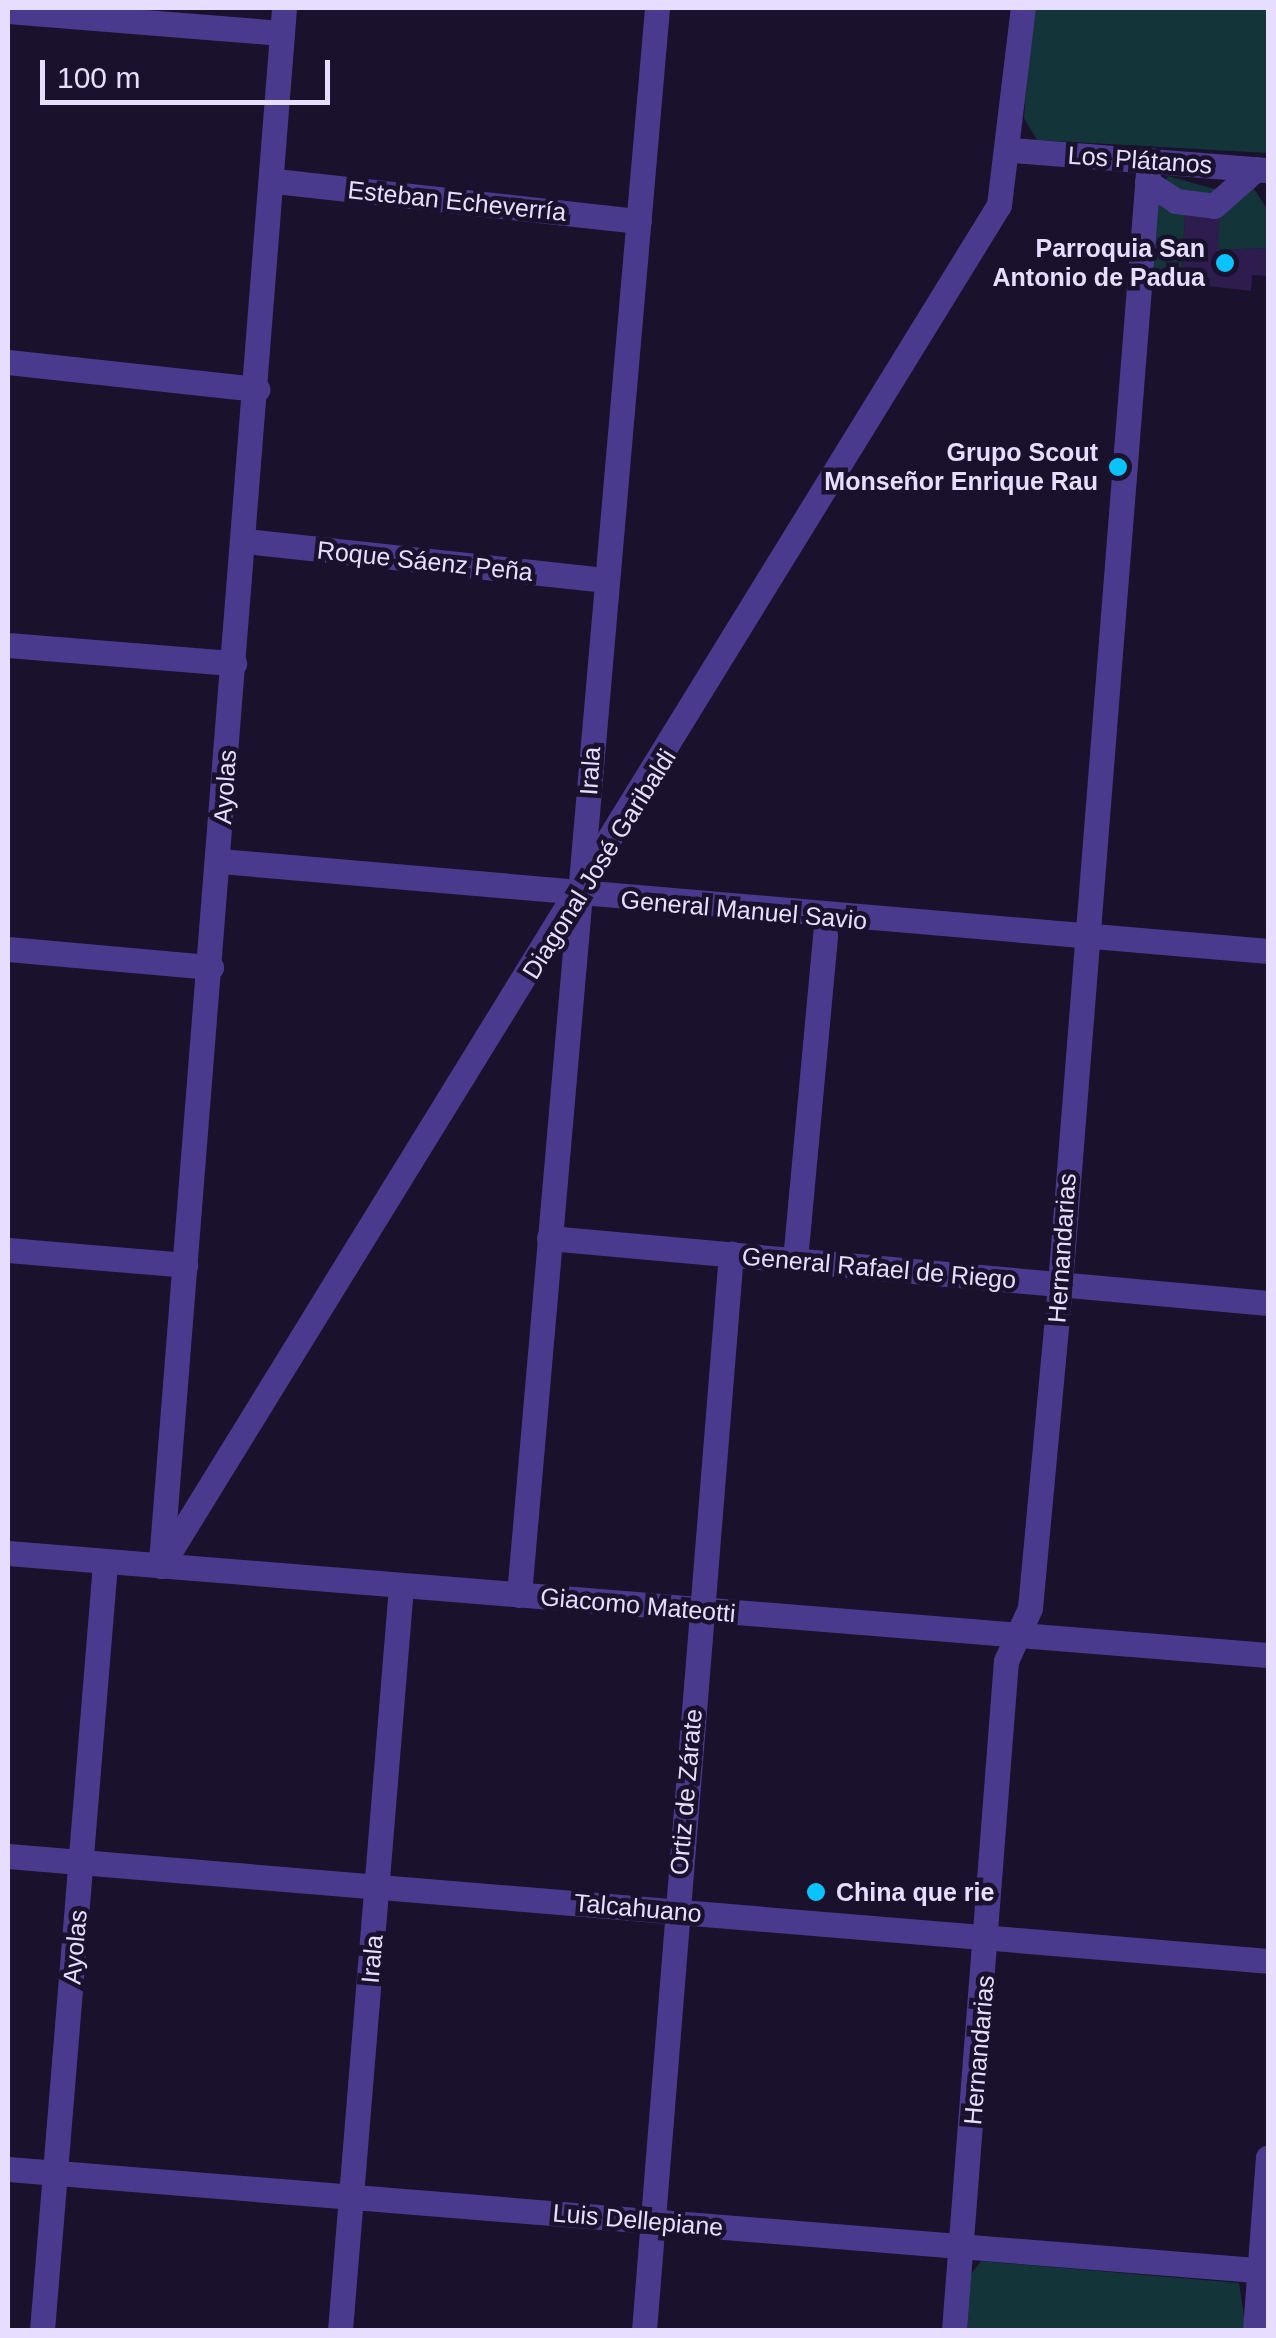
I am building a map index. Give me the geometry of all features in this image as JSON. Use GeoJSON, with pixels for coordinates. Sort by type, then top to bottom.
{"type":"FeatureCollection","features":[{"type":"Feature","properties":{"kind":"street","name":"Irala"},"geometry":{"type":"LineString","coordinates":[[520,1594],[604,580],[657,8]]}},
{"type":"Feature","properties":{"kind":"street"},"geometry":{"type":"LineString","coordinates":[[1012,150],[1022,8]]}},
{"type":"Feature","properties":{"kind":"street"},"geometry":{"type":"LineString","coordinates":[[8,11],[284,20]]}},
{"type":"Feature","properties":{"kind":"street","name":"Ayolas"},"geometry":{"type":"LineString","coordinates":[[160,1566],[275,181],[284,20]]}},
{"type":"Feature","properties":{"kind":"street","name":"Los Plátanos"},"geometry":{"type":"LineString","coordinates":[[1012,150],[1148,171],[1262,169]]}},
{"type":"Feature","properties":{"kind":"street","name":"Diagonal José Garibaldi"},"geometry":{"type":"LineString","coordinates":[[160,1566],[580,896],[1000,206],[1012,150]]}},
{"type":"Feature","properties":{"kind":"street"},"geometry":{"type":"LineString","coordinates":[[1148,171],[1176,201],[1214,206],[1262,169]]}},
{"type":"Feature","properties":{"kind":"street","name":"Hernandarias"},"geometry":{"type":"LineString","coordinates":[[954,2330],[989,1937],[1006,1661],[1030,1608],[1060,1284],[1148,171]]}},
{"type":"Feature","properties":{"kind":"street","name":"Esteban Echeverría"},"geometry":{"type":"LineString","coordinates":[[275,181],[639,221]]}},
{"type":"Feature","properties":{"kind":"street"},"geometry":{"type":"LineString","coordinates":[[8,362],[258,390]]}},
{"type":"Feature","properties":{"kind":"street","name":"Roque Sáenz Peña"},"geometry":{"type":"LineString","coordinates":[[246,541],[604,580]]}},
{"type":"Feature","properties":{"kind":"street"},"geometry":{"type":"LineString","coordinates":[[8,645],[234,662]]}},
{"type":"Feature","properties":{"kind":"street","name":"General Manuel Savio"},"geometry":{"type":"LineString","coordinates":[[220,861],[580,896],[1268,951]]}},
{"type":"Feature","properties":{"kind":"street"},"geometry":{"type":"LineString","coordinates":[[796,1260],[828,917]]}},
{"type":"Feature","properties":{"kind":"street"},"geometry":{"type":"LineString","coordinates":[[8,949],[211,966]]}},
{"type":"Feature","properties":{"kind":"street","name":"General Rafael de Riego"},"geometry":{"type":"LineString","coordinates":[[549,1238],[1268,1303]]}},
{"type":"Feature","properties":{"kind":"street"},"geometry":{"type":"LineString","coordinates":[[8,1250],[185,1265]]}},
{"type":"Feature","properties":{"kind":"street","name":"Ortiz de Zárate"},"geometry":{"type":"LineString","coordinates":[[644,2330],[731,1254]]}},
{"type":"Feature","properties":{"kind":"street","name":"Giacomo Mateotti"},"geometry":{"type":"LineString","coordinates":[[8,1553],[1016,1639],[1268,1655]]}},
{"type":"Feature","properties":{"kind":"street","name":"Ayolas"},"geometry":{"type":"LineString","coordinates":[[42,2330],[105,1563]]}},
{"type":"Feature","properties":{"kind":"street","name":"Irala"},"geometry":{"type":"LineString","coordinates":[[340,2330],[401,1587]]}},
{"type":"Feature","properties":{"kind":"street","name":"Talcahuano"},"geometry":{"type":"LineString","coordinates":[[8,1856],[1268,1961]]}},
{"type":"Feature","properties":{"kind":"street"},"geometry":{"type":"LineString","coordinates":[[1255,2330],[1264,2270],[1268,2158]]}},
{"type":"Feature","properties":{"kind":"street","name":"Luis Dellepiane"},"geometry":{"type":"LineString","coordinates":[[8,2169],[1264,2270]]}},
{"type":"Feature","properties":{"kind":"green space"},"geometry":{"type":"Polygon","coordinates":[[[1032,8],[1268,8],[1268,153],[1037,140],[1024,118],[1032,8]]]}},
{"type":"Feature","properties":{"kind":"green space"},"geometry":{"type":"Polygon","coordinates":[[[1168,176],[1218,190],[1250,182],[1268,211],[1268,248],[1218,250],[1185,215],[1181,283],[1151,281],[1157,196],[1168,176]]]}},
{"type":"Feature","properties":{"kind":"green space"},"geometry":{"type":"Polygon","coordinates":[[[981,2261],[1239,2283],[1246,2330],[967,2330],[971,2274],[981,2261]]]}},
{"type":"Feature","properties":{"kind":"building","name":"Parroquia San Antonio de Padua"},"geometry":{"type":"Polygon","coordinates":[[[1185,215],[1220,217],[1218,250],[1268,248],[1268,276],[1252,275],[1251,291],[1181,283],[1185,215]]]}},
{"type":"Feature","properties":{"kind":"place","name":"Parroquia San Antonio de Padua"},"geometry":{"type":"Point","coordinates":[1225,263]}},
{"type":"Feature","properties":{"kind":"place","name":"Grupo Scout Monseñor Enrique Rau"},"geometry":{"type":"Point","coordinates":[1118,467]}},
{"type":"Feature","properties":{"kind":"place","name":"China que rie"},"geometry":{"type":"Point","coordinates":[816,1892]}}]}
